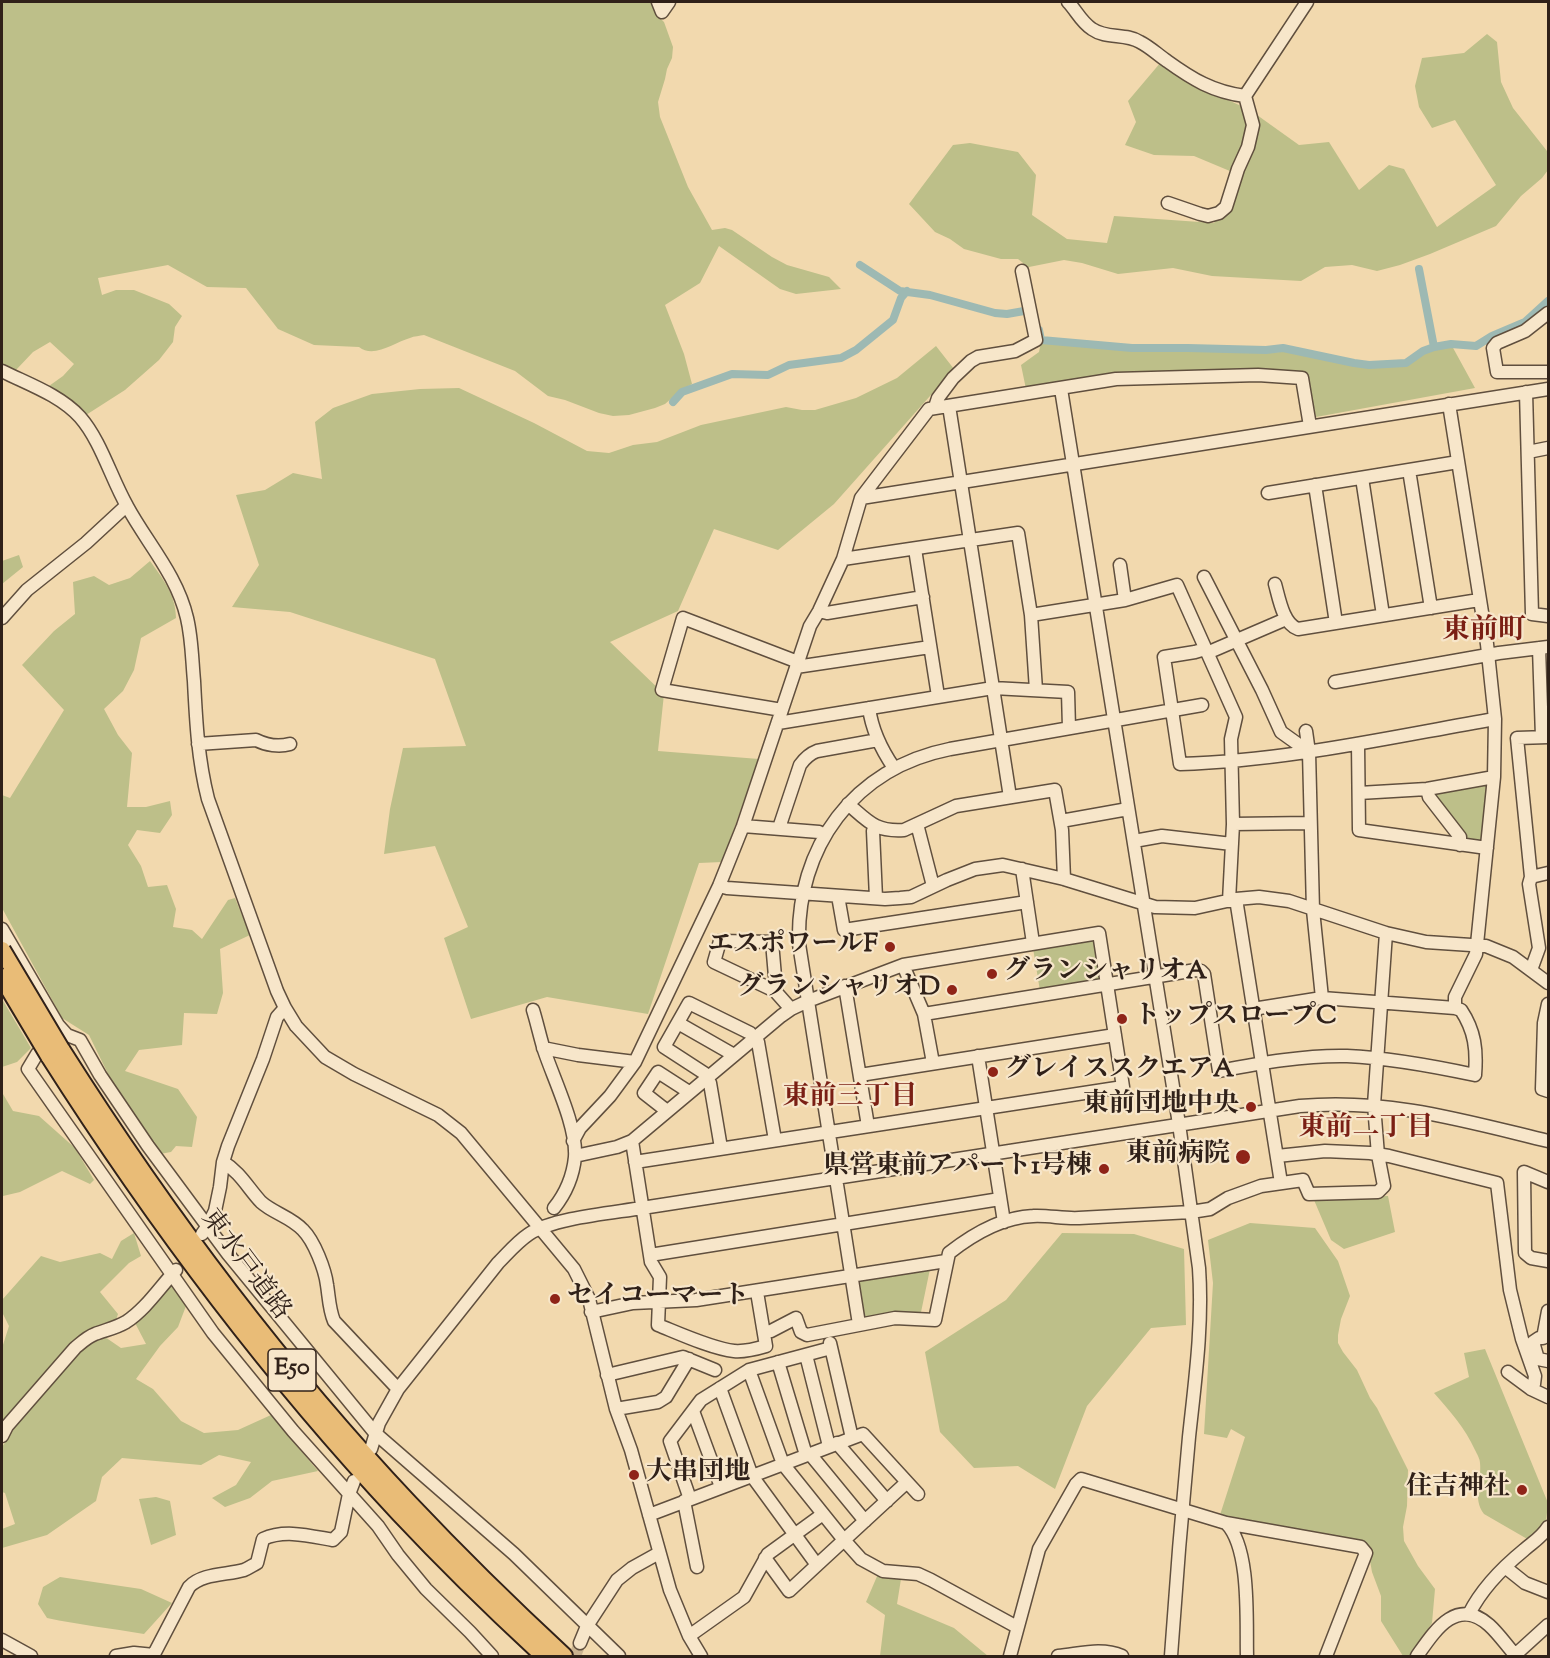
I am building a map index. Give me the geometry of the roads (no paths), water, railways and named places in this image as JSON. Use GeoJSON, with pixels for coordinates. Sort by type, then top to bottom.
{"type":"FeatureCollection","features":[{"type":"Feature","properties":{"kind":"highway","name":"東水戸道路"},"geometry":{"type":"LineString","coordinates":[[2,950],[59,1047],[104,1116],[226,1287],[297,1376],[358,1447],[506,1602],[564,1656]]}},
{"type":"Feature","properties":{"kind":"highway","name":"東水戸道路"},"geometry":{"type":"LineString","coordinates":[[2,977],[59,1047],[99,1133],[152,1210],[238,1324],[286,1384],[398,1512],[496,1612],[544,1656]]}},
{"type":"Feature","properties":{"kind":"street"},"geometry":{"type":"LineString","coordinates":[[658,2],[662,12],[669,2]]}},
{"type":"Feature","properties":{"kind":"street"},"geometry":{"type":"LineString","coordinates":[[1168,203],[1208,216],[1219,213],[1226,207],[1238,169],[1248,147],[1253,125],[1245,96],[1307,2]]}},
{"type":"Feature","properties":{"kind":"street"},"geometry":{"type":"LineString","coordinates":[[1075,4],[1085,24],[1096,32],[1139,41],[1197,81],[1226,94],[1245,96]]}},
{"type":"Feature","properties":{"kind":"street"},"geometry":{"type":"LineString","coordinates":[[935,408],[938,398],[953,378],[971,361],[978,357],[1015,351],[1036,340],[1022,271]]}},
{"type":"Feature","properties":{"kind":"street"},"geometry":{"type":"LineString","coordinates":[[1548,313],[1525,332],[1497,343],[1493,348],[1497,372],[1548,372]]}},
{"type":"Feature","properties":{"kind":"street"},"geometry":{"type":"LineString","coordinates":[[2,371],[58,399],[79,417],[95,440],[126,506],[175,582],[185,610],[191,644],[202,776],[208,799],[285,1008],[304,1036],[325,1057],[354,1074],[422,1106],[451,1124],[541,1228],[574,1269],[584,1287],[616,1408],[632,1450],[673,1598],[689,1636],[701,1656]]}},
{"type":"Feature","properties":{"kind":"street"},"geometry":{"type":"LineString","coordinates":[[573,1141],[580,1128],[610,1096],[635,1062],[719,886],[743,826],[810,626],[843,559],[861,498],[929,409],[1116,379],[1258,375],[1302,378],[1310,426]]}},
{"type":"Feature","properties":{"kind":"street"},"geometry":{"type":"LineString","coordinates":[[1061,389],[1179,1124],[1199,1268],[1200,1302],[1196,1362],[1171,1656]]}},
{"type":"Feature","properties":{"kind":"street"},"geometry":{"type":"LineString","coordinates":[[861,498],[1548,389]]}},
{"type":"Feature","properties":{"kind":"street"},"geometry":{"type":"LineString","coordinates":[[1526,392],[1532,614],[1548,616]]}},
{"type":"Feature","properties":{"kind":"street"},"geometry":{"type":"LineString","coordinates":[[1449,404],[1488,655],[1495,719],[1494,777],[1476,954],[1455,998],[1455,1008]]}},
{"type":"Feature","properties":{"kind":"street"},"geometry":{"type":"LineString","coordinates":[[949,406],[1010,797]]}},
{"type":"Feature","properties":{"kind":"street"},"geometry":{"type":"LineString","coordinates":[[1528,452],[1548,448]]}},
{"type":"Feature","properties":{"kind":"street"},"geometry":{"type":"LineString","coordinates":[[1268,493],[1458,462]]}},
{"type":"Feature","properties":{"kind":"street"},"geometry":{"type":"LineString","coordinates":[[1409,470],[1431,608]]}},
{"type":"Feature","properties":{"kind":"street"},"geometry":{"type":"LineString","coordinates":[[1362,478],[1383,615]]}},
{"type":"Feature","properties":{"kind":"street"},"geometry":{"type":"LineString","coordinates":[[1315,485],[1336,623]]}},
{"type":"Feature","properties":{"kind":"street"},"geometry":{"type":"LineString","coordinates":[[2,618],[27,590],[86,543],[126,506]]}},
{"type":"Feature","properties":{"kind":"street"},"geometry":{"type":"LineString","coordinates":[[843,559],[1018,532],[1031,615],[1036,690]]}},
{"type":"Feature","properties":{"kind":"street"},"geometry":{"type":"LineString","coordinates":[[915,549],[938,696]]}},
{"type":"Feature","properties":{"kind":"street"},"geometry":{"type":"LineString","coordinates":[[1120,565],[1125,600]]}},
{"type":"Feature","properties":{"kind":"street"},"geometry":{"type":"LineString","coordinates":[[1204,576],[1281,732],[1309,752]]}},
{"type":"Feature","properties":{"kind":"street"},"geometry":{"type":"LineString","coordinates":[[1275,584],[1286,619],[1291,627],[1298,629],[1479,600]]}},
{"type":"Feature","properties":{"kind":"street"},"geometry":{"type":"LineString","coordinates":[[1031,615],[1125,600],[1177,585],[1236,717],[1231,739],[1232,900],[1253,1009],[1281,1183]]}},
{"type":"Feature","properties":{"kind":"street"},"geometry":{"type":"LineString","coordinates":[[819,611],[826,613],[923,597]]}},
{"type":"Feature","properties":{"kind":"street"},"geometry":{"type":"LineString","coordinates":[[782,710],[662,690],[683,618],[797,664],[930,647]]}},
{"type":"Feature","properties":{"kind":"street"},"geometry":{"type":"LineString","coordinates":[[1286,619],[1206,651],[1164,657],[1180,764],[1309,752],[1495,719]]}},
{"type":"Feature","properties":{"kind":"street"},"geometry":{"type":"LineString","coordinates":[[1335,682],[1544,647],[1545,737],[1517,738],[1531,877],[1529,884],[1539,948],[1531,970]]}},
{"type":"Feature","properties":{"kind":"street"},"geometry":{"type":"LineString","coordinates":[[778,723],[993,688],[1068,692],[1069,728]]}},
{"type":"Feature","properties":{"kind":"street"},"geometry":{"type":"LineString","coordinates":[[859,1324],[799,944],[798,927],[803,894],[808,871],[816,851],[836,818],[864,788],[894,768],[917,758],[939,751],[1202,705]]}},
{"type":"Feature","properties":{"kind":"street"},"geometry":{"type":"LineString","coordinates":[[869,708],[871,722],[878,740],[894,768]]}},
{"type":"Feature","properties":{"kind":"street"},"geometry":{"type":"LineString","coordinates":[[1306,731],[1309,752],[1313,910],[1322,998]]}},
{"type":"Feature","properties":{"kind":"street"},"geometry":{"type":"LineString","coordinates":[[198,744],[256,740],[264,744],[290,744]]}},
{"type":"Feature","properties":{"kind":"street"},"geometry":{"type":"LineString","coordinates":[[779,828],[804,759],[817,751],[878,740]]}},
{"type":"Feature","properties":{"kind":"street"},"geometry":{"type":"LineString","coordinates":[[1358,744],[1359,830],[1487,848]]}},
{"type":"Feature","properties":{"kind":"street"},"geometry":{"type":"LineString","coordinates":[[1359,794],[1427,789],[1494,777]]}},
{"type":"Feature","properties":{"kind":"street"},"geometry":{"type":"LineString","coordinates":[[1427,789],[1429,798],[1460,837],[1460,845]]}},
{"type":"Feature","properties":{"kind":"street"},"geometry":{"type":"LineString","coordinates":[[848,804],[875,827],[904,830],[956,806],[1055,790],[1061,821],[1064,879]]}},
{"type":"Feature","properties":{"kind":"street"},"geometry":{"type":"LineString","coordinates":[[1061,821],[1128,809]]}},
{"type":"Feature","properties":{"kind":"street"},"geometry":{"type":"LineString","coordinates":[[1233,824],[1310,823]]}},
{"type":"Feature","properties":{"kind":"street"},"geometry":{"type":"LineString","coordinates":[[917,824],[933,886]]}},
{"type":"Feature","properties":{"kind":"street"},"geometry":{"type":"LineString","coordinates":[[743,826],[819,832],[825,835]]}},
{"type":"Feature","properties":{"kind":"street"},"geometry":{"type":"LineString","coordinates":[[875,827],[873,831],[876,898]]}},
{"type":"Feature","properties":{"kind":"street"},"geometry":{"type":"LineString","coordinates":[[1134,841],[1162,836],[1232,844]]}},
{"type":"Feature","properties":{"kind":"street"},"geometry":{"type":"LineString","coordinates":[[719,886],[885,899],[910,897],[975,869],[1003,865],[1064,879],[1155,907],[1189,909],[1252,897],[1289,901],[1386,933],[1426,942],[1486,946],[1513,957],[1548,983]]}},
{"type":"Feature","properties":{"kind":"street"},"geometry":{"type":"LineString","coordinates":[[1022,869],[1033,943]]}},
{"type":"Feature","properties":{"kind":"street"},"geometry":{"type":"LineString","coordinates":[[1531,877],[1548,873]]}},
{"type":"Feature","properties":{"kind":"street"},"geometry":{"type":"LineString","coordinates":[[838,896],[844,930],[1027,902]]}},
{"type":"Feature","properties":{"kind":"street"},"geometry":{"type":"LineString","coordinates":[[2,929],[58,1025],[59,1047]]}},
{"type":"Feature","properties":{"kind":"street"},"geometry":{"type":"LineString","coordinates":[[575,1156],[617,1147],[632,1141],[755,1037],[791,1009],[808,1001],[903,965],[1099,933],[1123,1087],[635,1162]]}},
{"type":"Feature","properties":{"kind":"street"},"geometry":{"type":"LineString","coordinates":[[764,1332],[771,1331],[796,1318],[801,1332],[807,1335],[895,1318],[935,1320],[949,1253],[964,1241],[1004,1222],[1033,1216],[1070,1218],[1191,1212],[1210,1209],[1228,1198],[1261,1186],[1303,1180],[1309,1194],[1378,1192],[1383,1186],[1374,1105],[1386,933]]}},
{"type":"Feature","properties":{"kind":"street"},"geometry":{"type":"LineString","coordinates":[[775,991],[768,990],[714,963],[720,941],[772,942],[775,991],[791,1009]]}},
{"type":"Feature","properties":{"kind":"street"},"geometry":{"type":"LineString","coordinates":[[903,965],[924,1014],[933,1063]]}},
{"type":"Feature","properties":{"kind":"street"},"geometry":{"type":"LineString","coordinates":[[924,1014],[1196,970],[1204,974],[1219,1071],[1262,1063],[1346,1056],[1409,1062],[1475,1075],[1477,1056],[1473,1033],[1461,1010],[1455,1008],[1322,998],[1253,1009]]}},
{"type":"Feature","properties":{"kind":"street"},"geometry":{"type":"LineString","coordinates":[[845,986],[868,1126]]}},
{"type":"Feature","properties":{"kind":"street"},"geometry":{"type":"LineString","coordinates":[[721,1148],[710,1083],[704,1073],[664,1047],[689,1003],[755,1037],[758,1042],[775,1140]]}},
{"type":"Feature","properties":{"kind":"street"},"geometry":{"type":"LineString","coordinates":[[1548,1004],[1544,1023],[1546,1047],[1542,1089],[1548,1091]]}},
{"type":"Feature","properties":{"kind":"street"},"geometry":{"type":"LineString","coordinates":[[205,1231],[218,1199],[223,1162],[277,1017],[285,1008]]}},
{"type":"Feature","properties":{"kind":"street"},"geometry":{"type":"LineString","coordinates":[[534,1010],[543,1048],[571,1128],[575,1156],[570,1181],[554,1208]]}},
{"type":"Feature","properties":{"kind":"street"},"geometry":{"type":"LineString","coordinates":[[678,1023],[734,1055]]}},
{"type":"Feature","properties":{"kind":"street"},"geometry":{"type":"LineString","coordinates":[[860,1075],[1115,1035]]}},
{"type":"Feature","properties":{"kind":"street"},"geometry":{"type":"LineString","coordinates":[[492,1656],[426,1589],[378,1526],[248,1377],[213,1333],[174,1272],[28,1069],[37,1054],[80,1040],[100,1075],[205,1231],[375,1433],[514,1554],[620,1656]]}},
{"type":"Feature","properties":{"kind":"street"},"geometry":{"type":"LineString","coordinates":[[543,1048],[635,1062]]}},
{"type":"Feature","properties":{"kind":"street"},"geometry":{"type":"LineString","coordinates":[[978,1056],[1004,1222]]}},
{"type":"Feature","properties":{"kind":"street"},"geometry":{"type":"LineString","coordinates":[[667,1111],[644,1093],[658,1072],[689,1092]]}},
{"type":"Feature","properties":{"kind":"street"},"geometry":{"type":"LineString","coordinates":[[371,1449],[379,1423],[398,1389],[498,1263],[530,1233],[567,1221],[1319,1104],[1374,1105],[1427,1112],[1548,1141]]}},
{"type":"Feature","properties":{"kind":"street"},"geometry":{"type":"LineString","coordinates":[[632,1141],[651,1262],[660,1277],[658,1325],[733,1351],[749,1351],[766,1346],[757,1292]]}},
{"type":"Feature","properties":{"kind":"street"},"geometry":{"type":"LineString","coordinates":[[1277,1156],[1325,1151],[1389,1156],[1497,1183],[1510,1290],[1522,1339],[1535,1377],[1531,1389]]}},
{"type":"Feature","properties":{"kind":"street"},"geometry":{"type":"LineString","coordinates":[[223,1162],[242,1177],[270,1209],[305,1231],[319,1258],[327,1282],[330,1311],[334,1321],[398,1389]]}},
{"type":"Feature","properties":{"kind":"street"},"geometry":{"type":"LineString","coordinates":[[1548,1182],[1524,1173],[1525,1253],[1531,1258],[1548,1262]]}},
{"type":"Feature","properties":{"kind":"street"},"geometry":{"type":"LineString","coordinates":[[650,1255],[1000,1199]]}},
{"type":"Feature","properties":{"kind":"street"},"geometry":{"type":"LineString","coordinates":[[591,1312],[633,1303],[696,1300],[757,1292],[946,1261]]}},
{"type":"Feature","properties":{"kind":"street"},"geometry":{"type":"LineString","coordinates":[[2,1436],[7,1426],[75,1348],[95,1334],[125,1322],[157,1292],[174,1272]]}},
{"type":"Feature","properties":{"kind":"street"},"geometry":{"type":"LineString","coordinates":[[1548,1311],[1543,1338],[1533,1342],[1538,1359],[1548,1360]]}},
{"type":"Feature","properties":{"kind":"street"},"geometry":{"type":"LineString","coordinates":[[828,1331],[852,1438]]}},
{"type":"Feature","properties":{"kind":"street"},"geometry":{"type":"LineString","coordinates":[[697,1567],[687,1500],[670,1441],[701,1400],[749,1370],[831,1348]]}},
{"type":"Feature","properties":{"kind":"street"},"geometry":{"type":"LineString","coordinates":[[806,1355],[833,1445],[886,1501]]}},
{"type":"Feature","properties":{"kind":"street"},"geometry":{"type":"LineString","coordinates":[[607,1375],[683,1357],[715,1370]]}},
{"type":"Feature","properties":{"kind":"street"},"geometry":{"type":"LineString","coordinates":[[616,1408],[658,1402],[666,1397],[689,1359]]}},
{"type":"Feature","properties":{"kind":"street"},"geometry":{"type":"LineString","coordinates":[[778,1362],[808,1455],[865,1521]]}},
{"type":"Feature","properties":{"kind":"street"},"geometry":{"type":"LineString","coordinates":[[749,1370],[783,1464],[861,1559],[883,1571],[918,1574],[1017,1627]]}},
{"type":"Feature","properties":{"kind":"street"},"geometry":{"type":"LineString","coordinates":[[1508,1372],[1531,1389],[1548,1397]]}},
{"type":"Feature","properties":{"kind":"street"},"geometry":{"type":"LineString","coordinates":[[720,1388],[752,1476],[818,1565]]}},
{"type":"Feature","properties":{"kind":"street"},"geometry":{"type":"LineString","coordinates":[[693,1411],[721,1487]]}},
{"type":"Feature","properties":{"kind":"street"},"geometry":{"type":"LineString","coordinates":[[649,1515],[863,1434],[918,1494]]}},
{"type":"Feature","properties":{"kind":"street"},"geometry":{"type":"LineString","coordinates":[[1010,1656],[1039,1549],[1080,1479],[1226,1523],[1361,1547],[1366,1553],[1326,1656]]}},
{"type":"Feature","properties":{"kind":"street"},"geometry":{"type":"LineString","coordinates":[[116,1656],[134,1653],[153,1656],[193,1582],[247,1569],[257,1563],[263,1539],[272,1535],[291,1534],[333,1540],[342,1532],[349,1494],[354,1481]]}},
{"type":"Feature","properties":{"kind":"street"},"geometry":{"type":"LineString","coordinates":[[765,1558],[789,1591],[907,1482]]}},
{"type":"Feature","properties":{"kind":"street"},"geometry":{"type":"LineString","coordinates":[[689,1636],[744,1597],[765,1558],[823,1514]]}},
{"type":"Feature","properties":{"kind":"street"},"geometry":{"type":"LineString","coordinates":[[1226,1523],[1231,1528],[1242,1559],[1247,1609],[1247,1656]]}},
{"type":"Feature","properties":{"kind":"street"},"geometry":{"type":"LineString","coordinates":[[1469,1614],[1488,1584],[1543,1536],[1548,1527]]}},
{"type":"Feature","properties":{"kind":"street"},"geometry":{"type":"LineString","coordinates":[[580,1643],[587,1626],[617,1580],[632,1568],[659,1553]]}},
{"type":"Feature","properties":{"kind":"street"},"geometry":{"type":"LineString","coordinates":[[1505,1567],[1526,1583],[1548,1592]]}},
{"type":"Feature","properties":{"kind":"street"},"geometry":{"type":"LineString","coordinates":[[1418,1656],[1435,1630],[1448,1619],[1458,1615],[1469,1614],[1490,1625],[1516,1656],[1548,1626]]}},
{"type":"Feature","properties":{"kind":"street"},"geometry":{"type":"LineString","coordinates":[[2,1640],[31,1656]]}},
{"type":"Feature","properties":{"kind":"street"},"geometry":{"type":"LineString","coordinates":[[1058,1656],[1096,1651],[1111,1652],[1122,1656]]}},
{"type":"Feature","properties":{"kind":"waterway"},"geometry":{"type":"LineString","coordinates":[[860,265],[900,291],[930,295],[995,313],[1007,314],[1024,311]]}},
{"type":"Feature","properties":{"kind":"waterway"},"geometry":{"type":"LineString","coordinates":[[1419,269],[1434,347]]}},
{"type":"Feature","properties":{"kind":"waterway"},"geometry":{"type":"LineString","coordinates":[[673,402],[682,392],[732,374],[768,375],[789,365],[841,358],[856,350],[893,320],[901,298],[907,291]]}},
{"type":"Feature","properties":{"kind":"waterway"},"geometry":{"type":"LineString","coordinates":[[1039,330],[1041,340],[1132,348],[1266,350],[1283,348],[1369,365],[1406,363],[1423,351],[1434,347],[1451,344],[1476,346],[1492,336],[1525,322],[1548,301]]}},
{"type":"Feature","properties":{"kind":"tunnel"},"geometry":{"type":"LineString","coordinates":[[575,1656],[580,1643]]}},
{"type":"Feature","properties":{"kind":"place","name":"エスポワールF"},"geometry":{"type":"Point","coordinates":[890,947]}},
{"type":"Feature","properties":{"kind":"place","name":"グランシャリオA"},"geometry":{"type":"Point","coordinates":[992,974]}},
{"type":"Feature","properties":{"kind":"place","name":"グランシャリオD"},"geometry":{"type":"Point","coordinates":[952,990]}},
{"type":"Feature","properties":{"kind":"place","name":"トップスロープC"},"geometry":{"type":"Point","coordinates":[1122,1019]}},
{"type":"Feature","properties":{"kind":"place","name":"グレイススクエアA"},"geometry":{"type":"Point","coordinates":[993,1072]}},
{"type":"Feature","properties":{"kind":"place","name":"東前団地中央"},"geometry":{"type":"Point","coordinates":[1251,1107]}},
{"type":"Feature","properties":{"kind":"place","name":"東前病院"},"geometry":{"type":"Point","coordinates":[1243,1157]}},
{"type":"Feature","properties":{"kind":"place","name":"県営東前アパート1号棟"},"geometry":{"type":"Point","coordinates":[1104,1169]}},
{"type":"Feature","properties":{"kind":"place","name":"セイコーマート"},"geometry":{"type":"Point","coordinates":[555,1299]}},
{"type":"Feature","properties":{"kind":"place","name":"大串団地"},"geometry":{"type":"Point","coordinates":[634,1475]}},
{"type":"Feature","properties":{"kind":"place","name":"住吉神社"},"geometry":{"type":"Point","coordinates":[1522,1490]}},
{"type":"Feature","properties":{"kind":"district","name":"東前町"},"geometry":{"type":"Point","coordinates":[1484,633]}},
{"type":"Feature","properties":{"kind":"district","name":"東前三丁目"},"geometry":{"type":"Point","coordinates":[850,1099]}},
{"type":"Feature","properties":{"kind":"district","name":"東前二丁目"},"geometry":{"type":"Point","coordinates":[1366,1130]}}]}
